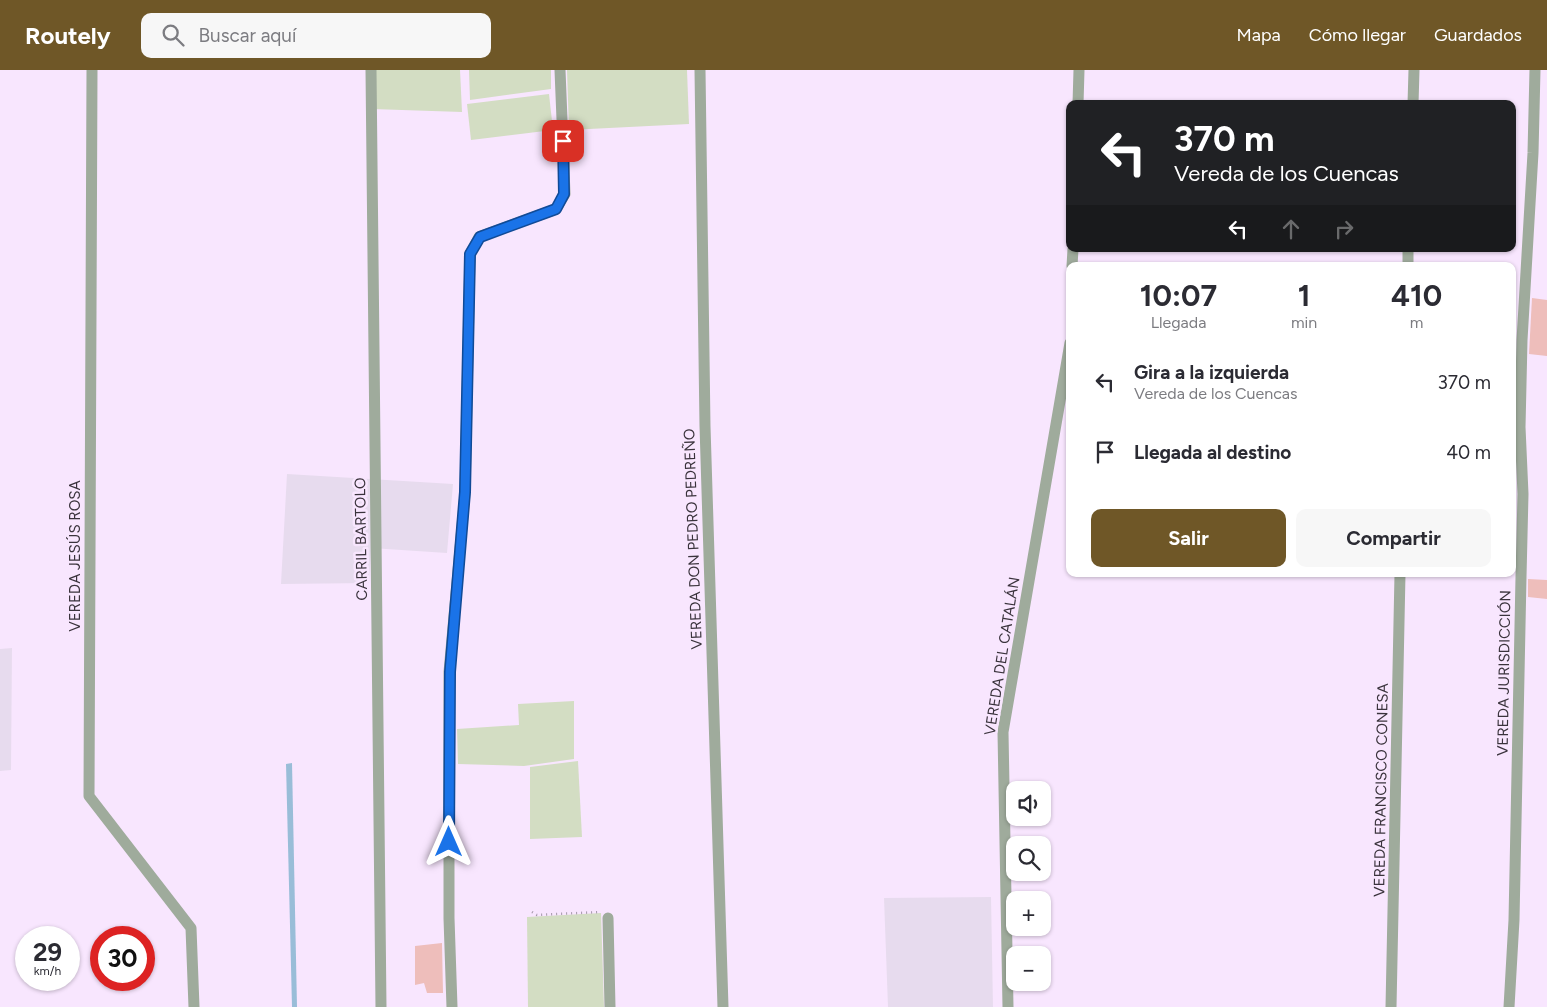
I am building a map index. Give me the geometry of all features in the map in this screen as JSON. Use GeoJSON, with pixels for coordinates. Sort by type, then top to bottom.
{"type":"FeatureCollection","features":[{"type":"Feature","properties":{"kind":"street","name":"VEREDA JESÚS ROSA"},"geometry":{"type":"LineString","coordinates":[[92,70],[89,796],[191,928],[194,1007]]}},
{"type":"Feature","properties":{"kind":"street","name":"CARRIL BARTOLO"},"geometry":{"type":"LineString","coordinates":[[371,70],[381,1007]]}},
{"type":"Feature","properties":{"kind":"street"},"geometry":{"type":"LineString","coordinates":[[452,1007],[449,918],[450,672],[465,492],[470,254],[480,237],[556,209],[564,194],[560,70]]}},
{"type":"Feature","properties":{"kind":"street","name":"VEREDA DON PEDRO PEDREÑO"},"geometry":{"type":"LineString","coordinates":[[700,70],[705,426],[723,1007]]}},
{"type":"Feature","properties":{"kind":"street"},"geometry":{"type":"LineString","coordinates":[[1078,100],[1079,70]]}},
{"type":"Feature","properties":{"kind":"street"},"geometry":{"type":"LineString","coordinates":[[1413,100],[1414,70]]}},
{"type":"Feature","properties":{"kind":"street","name":"VEREDA JURISDICCIÓN"},"geometry":{"type":"LineString","coordinates":[[1509,1007],[1514,920],[1523,494],[1520,427],[1522,340],[1533,153],[1535,70]]}},
{"type":"Feature","properties":{"kind":"street","name":"VEREDA DEL CATALÁN"},"geometry":{"type":"LineString","coordinates":[[1008,1007],[1003,732],[1066,366]]}},
{"type":"Feature","properties":{"kind":"street","name":"VEREDA FRANCISCO CONESA"},"geometry":{"type":"LineString","coordinates":[[1391,1007],[1400,577]]}},
{"type":"Feature","properties":{"kind":"street"},"geometry":{"type":"LineString","coordinates":[[607,915],[610,1007]]}},
{"type":"Feature","properties":{"kind":"path"},"geometry":{"type":"LineString","coordinates":[[532,912],[537,915],[607,915]]}},
{"type":"Feature","properties":{"kind":"shaded area"},"geometry":{"type":"Polygon","coordinates":[[[287,474],[453,484],[447,553],[371,548],[369,583],[281,584],[287,474]]]}},
{"type":"Feature","properties":{"kind":"shaded area"},"geometry":{"type":"Polygon","coordinates":[[[12,648],[11,770],[0,771],[0,649],[12,648]]]}},
{"type":"Feature","properties":{"kind":"shaded area"},"geometry":{"type":"Polygon","coordinates":[[[991,897],[993,1007],[888,1007],[884,898],[991,897]]]}},
{"type":"Feature","properties":{"kind":"green space"},"geometry":{"type":"Polygon","coordinates":[[[371,70],[460,70],[462,112],[372,109],[371,70]]]}},
{"type":"Feature","properties":{"kind":"green space"},"geometry":{"type":"Polygon","coordinates":[[[469,70],[551,70],[551,89],[470,100],[469,70]]]}},
{"type":"Feature","properties":{"kind":"green space"},"geometry":{"type":"Polygon","coordinates":[[[567,70],[687,70],[689,124],[569,130],[567,70]]]}},
{"type":"Feature","properties":{"kind":"green space"},"geometry":{"type":"Polygon","coordinates":[[[549,94],[553,130],[471,140],[467,104],[549,94]]]}},
{"type":"Feature","properties":{"kind":"green space"},"geometry":{"type":"Polygon","coordinates":[[[574,701],[574,759],[524,766],[458,764],[457,729],[519,725],[518,704],[574,701]]]}},
{"type":"Feature","properties":{"kind":"green space"},"geometry":{"type":"Polygon","coordinates":[[[578,761],[582,837],[530,839],[530,767],[578,761]]]}},
{"type":"Feature","properties":{"kind":"green space"},"geometry":{"type":"Polygon","coordinates":[[[601,913],[604,1007],[528,1007],[527,917],[601,913]]]}},
{"type":"Feature","properties":{"kind":"water"},"geometry":{"type":"Polygon","coordinates":[[[292,763],[297,1007],[292,1007],[286,764],[292,763]]]}},
{"type":"Feature","properties":{"kind":"building"},"geometry":{"type":"Polygon","coordinates":[[[1532,298],[1547,300],[1547,356],[1529,354],[1532,298]]]}},
{"type":"Feature","properties":{"kind":"building"},"geometry":{"type":"Polygon","coordinates":[[[1528,579],[1547,580],[1547,599],[1528,597],[1528,579]]]}},
{"type":"Feature","properties":{"kind":"building"},"geometry":{"type":"Polygon","coordinates":[[[442,943],[443,993],[427,993],[424,983],[415,985],[415,946],[442,943]]]}},
{"type":"Feature","properties":{"kind":"route"},"geometry":{"type":"LineString","coordinates":[[449,842],[450,672],[465,492],[470,254],[480,237],[556,209],[564,194],[563,141]]}}]}
